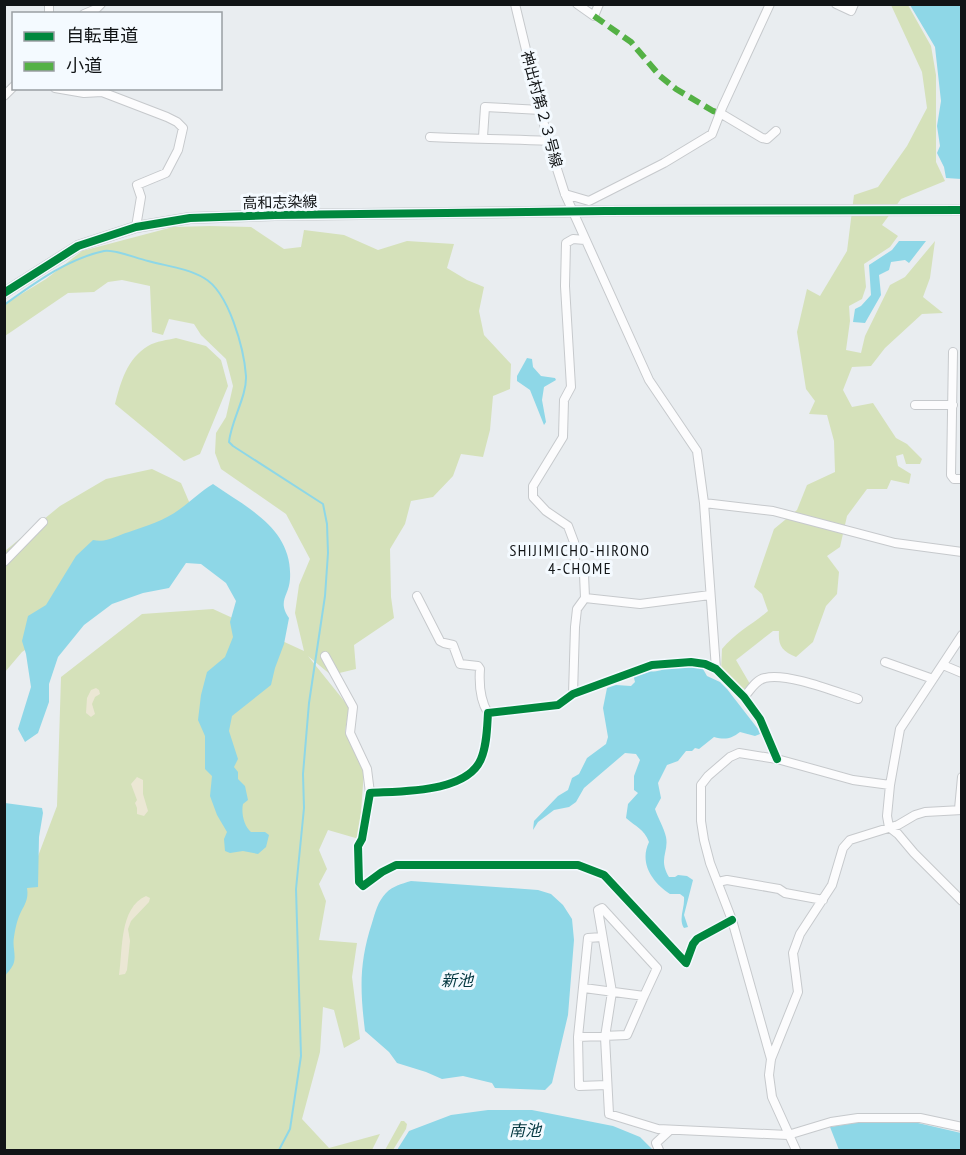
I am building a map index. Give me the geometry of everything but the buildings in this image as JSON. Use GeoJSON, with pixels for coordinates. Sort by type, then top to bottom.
{"type":"FeatureCollection","features":[{"type":"Feature","properties":{"kind":"street","name":"神出村第２３号線"},"geometry":{"type":"LineString","coordinates":[[515,4],[548,141],[565,194],[649,380],[697,451],[704,503],[716,669]]}},
{"type":"Feature","properties":{"kind":"street"},"geometry":{"type":"LineString","coordinates":[[577,4],[594,16],[599,4]]}},
{"type":"Feature","properties":{"kind":"street"},"geometry":{"type":"LineString","coordinates":[[565,194],[589,201],[712,134],[771,4]]}},
{"type":"Feature","properties":{"kind":"street"},"geometry":{"type":"LineString","coordinates":[[836,4],[851,11],[854,4]]}},
{"type":"Feature","properties":{"kind":"street"},"geometry":{"type":"LineString","coordinates":[[67,90],[84,93],[102,92],[167,117],[183,128],[178,150],[166,173],[137,185],[141,197],[136,227]]}},
{"type":"Feature","properties":{"kind":"street"},"geometry":{"type":"LineString","coordinates":[[483,137],[485,107],[541,110]]}},
{"type":"Feature","properties":{"kind":"street"},"geometry":{"type":"LineString","coordinates":[[720,113],[762,138],[767,139],[776,130]]}},
{"type":"Feature","properties":{"kind":"street"},"geometry":{"type":"LineString","coordinates":[[430,138],[483,137],[548,141]]}},
{"type":"Feature","properties":{"kind":"street","name":"高和志染線"},"geometry":{"type":"LineString","coordinates":[[4,293],[78,246],[136,227],[190,218],[275,215],[962,210]]}},
{"type":"Feature","properties":{"kind":"street"},"geometry":{"type":"LineString","coordinates":[[573,694],[575,627],[578,609],[585,598],[584,574],[575,563],[574,542],[568,526],[546,511],[533,497],[533,486],[563,437],[564,400],[571,387],[565,286],[566,243],[573,239],[585,240]]}},
{"type":"Feature","properties":{"kind":"street"},"geometry":{"type":"LineString","coordinates":[[953,352],[951,475],[954,479],[962,479]]}},
{"type":"Feature","properties":{"kind":"street"},"geometry":{"type":"LineString","coordinates":[[915,405],[962,411]]}},
{"type":"Feature","properties":{"kind":"street"},"geometry":{"type":"LineString","coordinates":[[704,503],[773,511],[895,543],[962,552]]}},
{"type":"Feature","properties":{"kind":"street"},"geometry":{"type":"LineString","coordinates":[[4,562],[43,522]]}},
{"type":"Feature","properties":{"kind":"street"},"geometry":{"type":"LineString","coordinates":[[585,598],[640,604],[710,595]]}},
{"type":"Feature","properties":{"kind":"street"},"geometry":{"type":"LineString","coordinates":[[370,794],[432,788],[447,784],[474,771],[481,761],[484,750],[488,713],[481,689],[480,669],[478,666],[460,664],[453,645],[444,644],[441,640],[417,596]]}},
{"type":"Feature","properties":{"kind":"street"},"geometry":{"type":"LineString","coordinates":[[962,636],[900,729],[887,816],[889,827],[962,901]]}},
{"type":"Feature","properties":{"kind":"street"},"geometry":{"type":"LineString","coordinates":[[325,656],[353,707],[350,733],[367,769],[370,794],[362,839],[358,846],[360,882],[363,886],[396,865],[578,865],[604,875],[686,963],[697,939],[732,920]]}},
{"type":"Feature","properties":{"kind":"street"},"geometry":{"type":"LineString","coordinates":[[488,713],[558,705],[573,694],[652,665],[691,662],[705,664],[716,669],[744,698],[760,719],[777,759]]}},
{"type":"Feature","properties":{"kind":"street"},"geometry":{"type":"LineString","coordinates":[[885,662],[933,680]]}},
{"type":"Feature","properties":{"kind":"street"},"geometry":{"type":"LineString","coordinates":[[943,665],[962,673]]}},
{"type":"Feature","properties":{"kind":"street"},"geometry":{"type":"LineString","coordinates":[[744,698],[756,683],[765,678],[787,678],[858,699]]}},
{"type":"Feature","properties":{"kind":"street"},"geometry":{"type":"LineString","coordinates":[[796,1150],[770,1088],[771,1059],[732,920],[704,840],[701,821],[701,785],[730,757],[739,753],[777,759],[853,780],[890,785]]}},
{"type":"Feature","properties":{"kind":"street"},"geometry":{"type":"LineString","coordinates":[[771,1059],[798,992],[793,953],[800,934],[832,885],[843,848],[850,840],[898,825],[915,815],[925,812],[960,810],[962,777]]}},
{"type":"Feature","properties":{"kind":"street"},"geometry":{"type":"LineString","coordinates":[[718,882],[728,880],[823,900]]}},
{"type":"Feature","properties":{"kind":"street"},"geometry":{"type":"LineString","coordinates":[[578,1037],[605,1036],[627,1035],[657,968],[602,908],[598,910],[612,992],[605,1036],[609,1114],[658,1129],[788,1135],[831,1122],[858,1118],[920,1118],[962,1127]]}},
{"type":"Feature","properties":{"kind":"street"},"geometry":{"type":"LineString","coordinates":[[602,937],[588,938],[584,988],[577,1027],[579,1086],[607,1085]]}},
{"type":"Feature","properties":{"kind":"street"},"geometry":{"type":"LineString","coordinates":[[584,988],[644,996]]}},
{"type":"Feature","properties":{"kind":"street"},"geometry":{"type":"LineString","coordinates":[[659,1150],[656,1143],[670,1130]]}},
{"type":"Feature","properties":{"kind":"green space"},"geometry":{"type":"Polygon","coordinates":[[[891,5],[908,5],[931,46],[936,75],[936,162],[945,181],[901,199],[882,225],[898,236],[890,247],[864,264],[866,287],[862,299],[849,306],[850,321],[846,350],[861,353],[865,336],[890,285],[905,277],[935,241],[930,278],[923,297],[943,313],[922,314],[885,348],[871,366],[852,367],[843,390],[852,407],[873,403],[896,438],[907,444],[922,459],[920,464],[906,464],[903,454],[896,456],[898,466],[911,474],[909,484],[891,480],[887,489],[867,489],[847,516],[840,547],[827,556],[839,572],[837,594],[826,606],[813,642],[796,657],[787,653],[782,647],[779,641],[779,631],[773,631],[736,660],[750,684],[741,692],[721,672],[722,649],[738,633],[768,611],[762,594],[754,587],[774,529],[797,510],[807,485],[835,472],[834,441],[827,415],[809,414],[815,401],[806,389],[797,332],[807,289],[820,296],[847,251],[854,195],[878,187],[907,146],[927,108],[922,72],[891,5]]]}},
{"type":"Feature","properties":{"kind":"green space"},"geometry":{"type":"Polygon","coordinates":[[[173,227],[251,227],[284,249],[301,247],[304,230],[344,235],[378,250],[407,241],[454,244],[447,268],[484,287],[479,311],[484,335],[511,364],[510,389],[493,396],[490,430],[483,457],[461,454],[453,476],[433,497],[411,501],[405,524],[390,549],[394,618],[354,645],[356,669],[331,675],[308,656],[349,707],[345,732],[364,771],[359,839],[328,830],[319,850],[327,869],[319,884],[326,901],[319,940],[357,943],[352,977],[360,1039],[344,1048],[334,1010],[323,1007],[320,1052],[302,1119],[329,1148],[380,1134],[372,1150],[5,1150],[4,946],[57,806],[61,677],[142,614],[213,609],[304,651],[295,613],[299,585],[310,559],[286,514],[221,469],[215,453],[216,433],[226,417],[233,386],[226,359],[201,335],[194,324],[169,319],[163,335],[152,332],[150,286],[122,280],[108,282],[94,292],[68,293],[5,336],[5,304],[46,279],[82,251],[173,227]]]}},
{"type":"Feature","properties":{"kind":"green space"},"geometry":{"type":"Polygon","coordinates":[[[176,338],[206,346],[221,360],[228,386],[200,454],[184,461],[115,404],[123,379],[135,357],[151,344],[176,338]]]}},
{"type":"Feature","properties":{"kind":"green space"},"geometry":{"type":"Polygon","coordinates":[[[152,469],[181,483],[193,511],[46,636],[22,652],[5,672],[5,551],[60,506],[106,479],[152,469]]]}},
{"type":"Feature","properties":{"kind":"green space"},"geometry":{"type":"Polygon","coordinates":[[[401,1121],[407,1124],[406,1129],[393,1150],[385,1150],[401,1121]]]}},
{"type":"Feature","properties":{"kind":"sand"},"geometry":{"type":"Polygon","coordinates":[[[96,688],[100,694],[95,697],[92,704],[95,714],[91,717],[86,713],[87,698],[91,690],[96,688]]]}},
{"type":"Feature","properties":{"kind":"sand"},"geometry":{"type":"Polygon","coordinates":[[[137,777],[143,780],[143,794],[148,811],[144,816],[137,814],[135,803],[137,800],[131,784],[137,777]]]}},
{"type":"Feature","properties":{"kind":"sand"},"geometry":{"type":"Polygon","coordinates":[[[146,896],[150,898],[149,902],[131,921],[128,929],[130,941],[127,970],[125,974],[119,975],[127,920],[137,902],[146,896]]]}},
{"type":"Feature","properties":{"kind":"water"},"geometry":{"type":"Polygon","coordinates":[[[910,5],[961,5],[961,179],[946,178],[944,167],[937,153],[940,146],[937,126],[941,101],[935,47],[910,5]]]}},
{"type":"Feature","properties":{"kind":"water"},"geometry":{"type":"Polygon","coordinates":[[[899,241],[926,241],[909,263],[905,260],[891,262],[889,270],[879,275],[881,295],[865,323],[853,322],[855,309],[871,295],[869,265],[892,250],[899,241]]]}},
{"type":"Feature","properties":{"kind":"water"},"geometry":{"type":"Polygon","coordinates":[[[527,358],[532,359],[533,367],[541,376],[556,380],[544,387],[542,400],[546,422],[544,425],[530,390],[517,381],[517,376],[527,358]]]}},
{"type":"Feature","properties":{"kind":"water"},"geometry":{"type":"Polygon","coordinates":[[[213,484],[266,522],[284,547],[289,562],[290,579],[284,607],[289,618],[284,644],[271,685],[232,716],[229,731],[238,759],[234,767],[238,772],[238,779],[245,786],[248,800],[242,808],[245,823],[251,832],[265,832],[269,835],[266,847],[258,854],[225,851],[224,839],[227,832],[210,796],[212,776],[205,769],[205,736],[198,720],[201,695],[207,672],[225,657],[233,637],[230,622],[236,601],[226,583],[201,564],[186,563],[169,588],[143,593],[112,604],[84,625],[58,657],[49,684],[49,702],[38,733],[25,742],[18,729],[31,687],[22,641],[28,616],[46,605],[76,556],[93,540],[107,540],[161,520],[213,484]]]}},
{"type":"Feature","properties":{"kind":"water"},"geometry":{"type":"Polygon","coordinates":[[[673,665],[703,669],[707,676],[720,682],[760,734],[755,736],[740,732],[728,738],[714,737],[699,749],[686,751],[678,761],[667,765],[658,783],[661,798],[655,809],[666,837],[664,865],[666,871],[669,877],[687,876],[693,880],[684,915],[688,927],[684,928],[682,921],[684,897],[680,894],[670,894],[653,878],[646,857],[649,842],[642,831],[626,818],[628,804],[638,793],[634,790],[634,776],[640,760],[636,754],[625,753],[584,788],[576,802],[569,807],[554,810],[538,822],[533,830],[534,821],[558,796],[568,790],[572,778],[579,774],[587,758],[606,744],[608,737],[603,708],[607,688],[616,685],[631,686],[635,682],[633,674],[647,670],[660,671],[673,665]]]}},
{"type":"Feature","properties":{"kind":"water"},"geometry":{"type":"Polygon","coordinates":[[[5,803],[42,808],[43,813],[39,837],[38,887],[27,888],[27,899],[15,931],[14,962],[5,976],[5,803]]]}},
{"type":"Feature","properties":{"kind":"water","name":"新池"},"geometry":{"type":"Polygon","coordinates":[[[411,881],[538,890],[551,894],[563,905],[572,919],[574,940],[568,1015],[552,1083],[545,1090],[495,1088],[492,1083],[463,1076],[442,1079],[397,1063],[389,1052],[365,1031],[362,1002],[363,964],[374,915],[386,893],[394,887],[411,881]]]}},
{"type":"Feature","properties":{"kind":"water","name":"南池"},"geometry":{"type":"Polygon","coordinates":[[[488,1110],[532,1110],[613,1126],[640,1137],[653,1150],[397,1150],[409,1131],[451,1115],[488,1110]]]}},
{"type":"Feature","properties":{"kind":"water"},"geometry":{"type":"Polygon","coordinates":[[[855,1123],[918,1123],[961,1133],[961,1150],[839,1150],[830,1127],[855,1123]]]}},
{"type":"Feature","properties":{"kind":"waterway"},"geometry":{"type":"LineString","coordinates":[[4,305],[64,266],[104,251],[119,252],[184,270],[204,278],[213,285],[228,308],[245,365],[246,384],[229,442],[323,504],[327,524],[328,553],[325,596],[309,703],[303,774],[304,808],[296,889],[301,1056],[290,1129],[279,1150]]}},
{"type":"Feature","properties":{"kind":"marked path"},"geometry":{"type":"LineString","coordinates":[[594,16],[631,42],[660,76],[676,89],[720,113]]}},
{"type":"Feature","properties":{"kind":"cycle path"},"geometry":{"type":"LineString","coordinates":[[4,293],[78,246],[136,227],[190,218],[605,211],[962,210]]}},
{"type":"Feature","properties":{"kind":"cycle path"},"geometry":{"type":"LineString","coordinates":[[732,920],[697,939],[686,963],[604,875],[578,865],[396,865],[363,886],[359,882],[358,846],[362,839],[370,793],[432,788],[462,778],[473,770],[481,759],[486,742],[488,713],[558,705],[573,694],[652,665],[691,662],[705,664],[716,669],[744,697],[760,719],[777,759]]}},
{"type":"Feature","properties":{"kind":"district","name":"SHIJIMICHO-HIRONO 4-CHOME"},"geometry":{"type":"Point","coordinates":[580,559]}}]}
